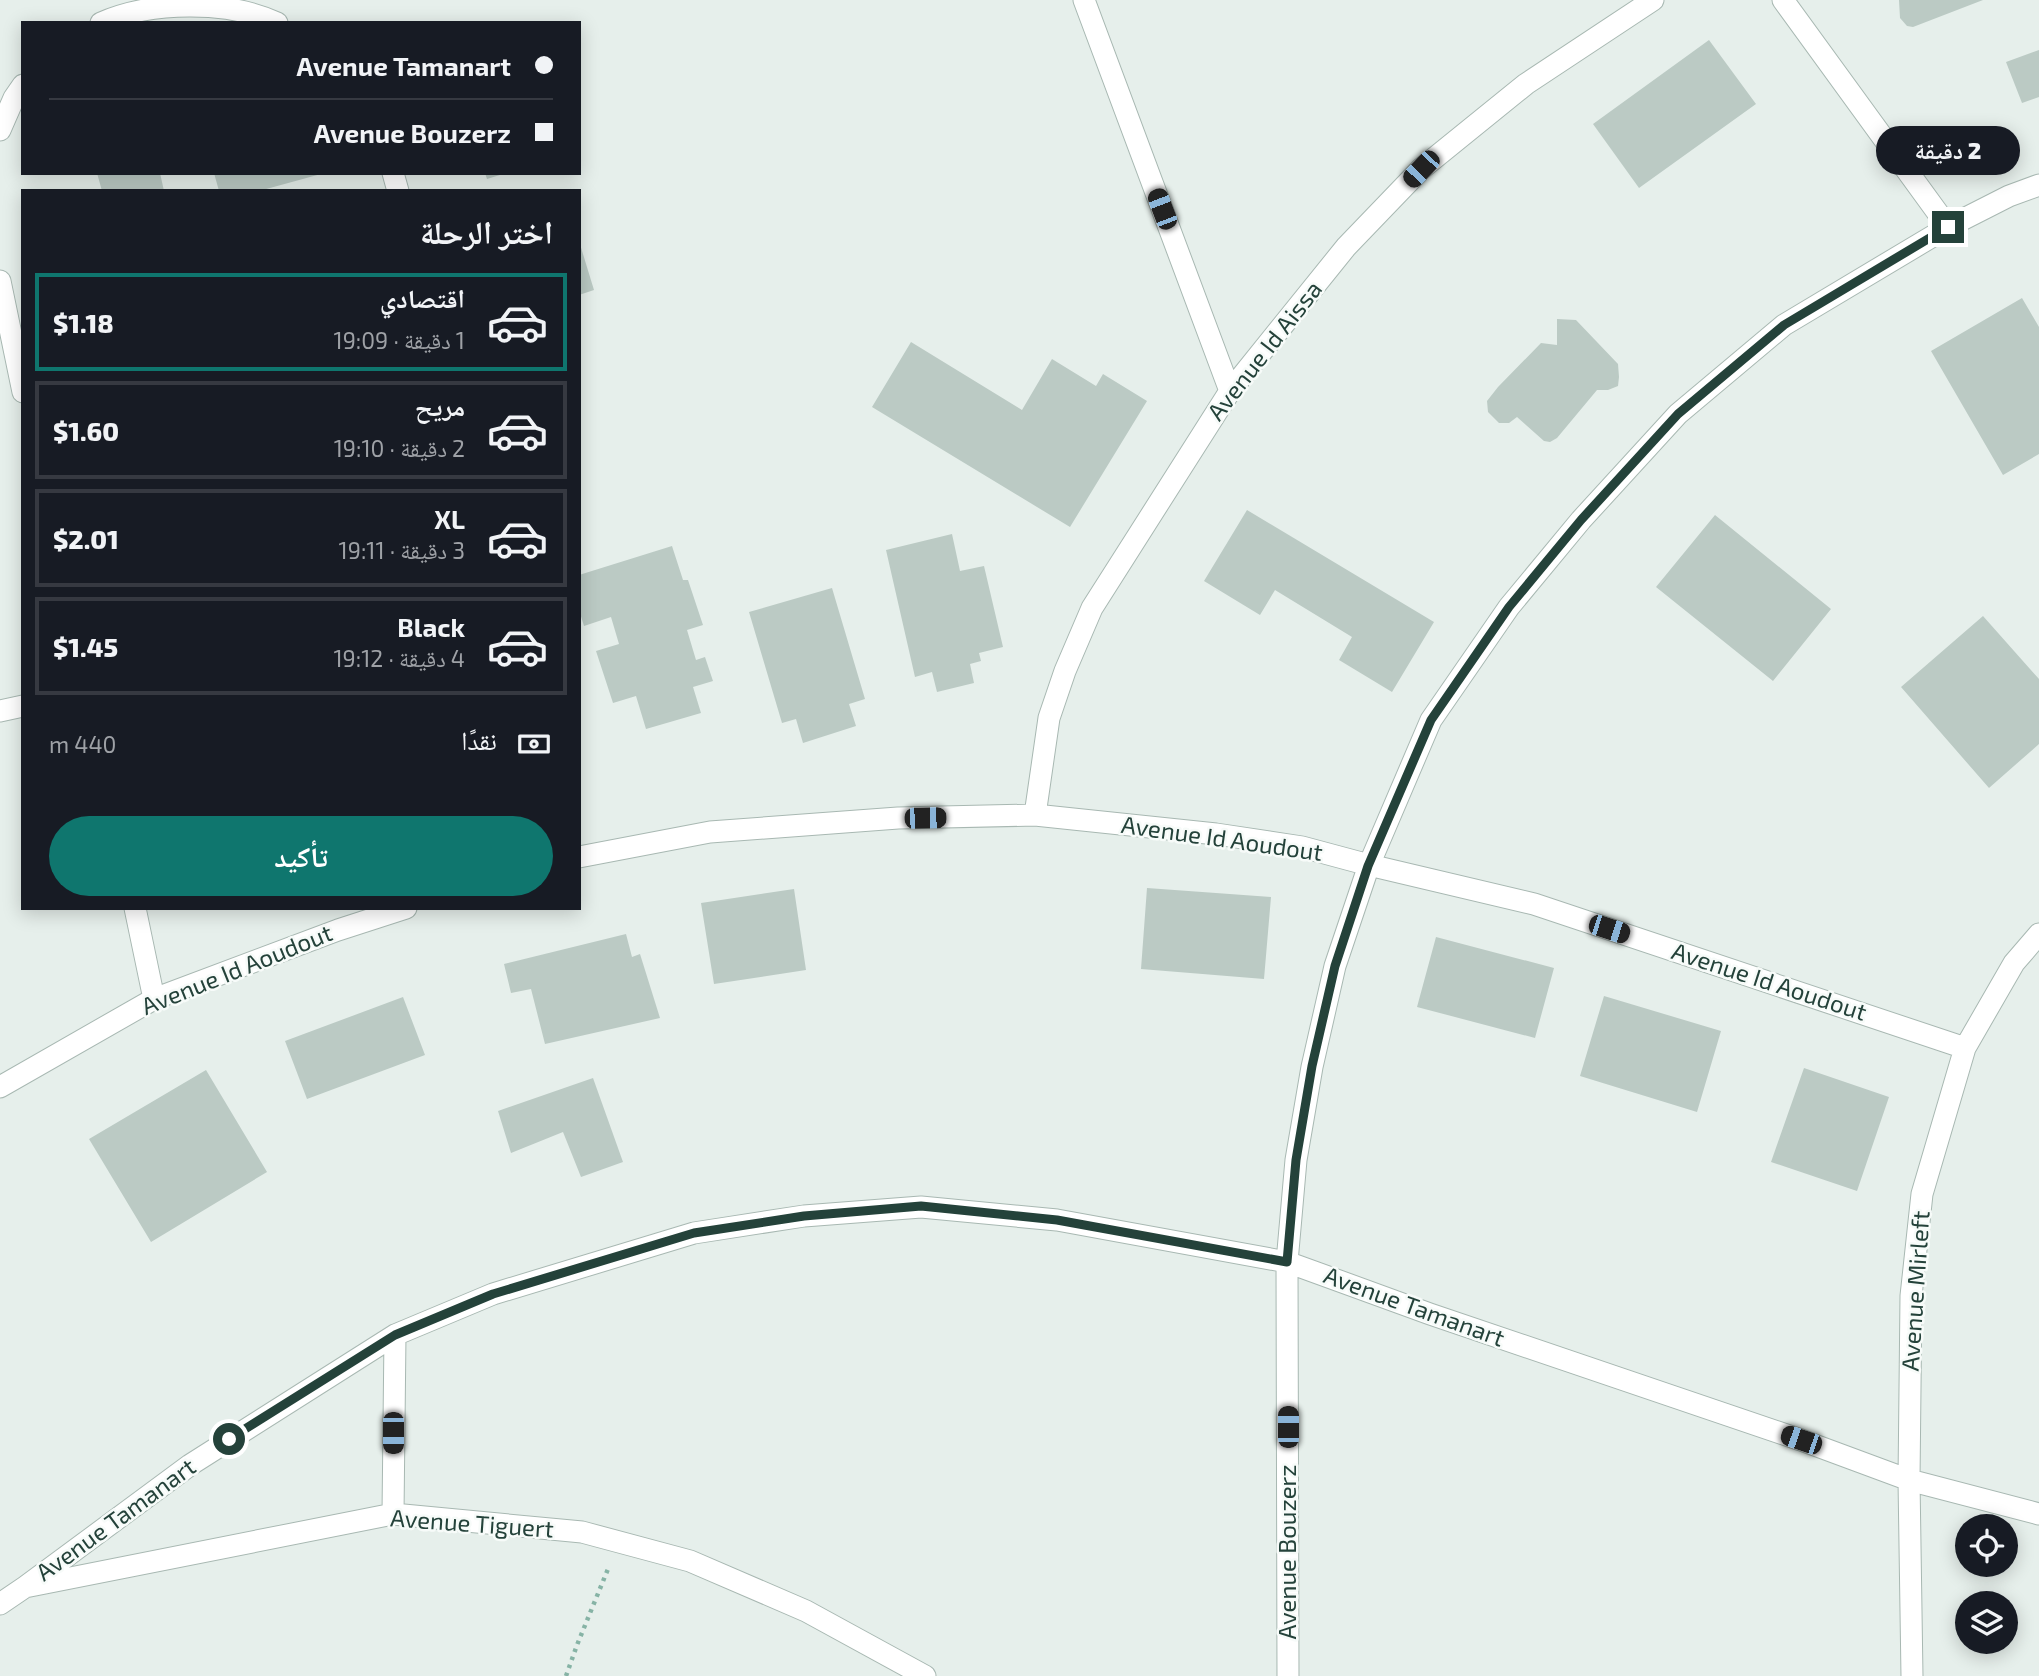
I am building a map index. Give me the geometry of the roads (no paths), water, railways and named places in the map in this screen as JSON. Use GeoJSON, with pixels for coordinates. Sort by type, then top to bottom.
{"type":"FeatureCollection","features":[{"type":"Feature","properties":{"kind":"street"},"geometry":{"type":"LineString","coordinates":[[1084,0],[1230,391]]}},
{"type":"Feature","properties":{"kind":"street","name":"Avenue Id Aissa"},"geometry":{"type":"LineString","coordinates":[[1035,816],[1049,718],[1065,671],[1092,608],[1230,391],[1346,247],[1421,169],[1526,84],[1653,0]]}},
{"type":"Feature","properties":{"kind":"street"},"geometry":{"type":"LineString","coordinates":[[1783,0],[1948,227]]}},
{"type":"Feature","properties":{"kind":"street"},"geometry":{"type":"LineString","coordinates":[[106,21],[124,13],[177,5],[220,5],[261,14],[273,21]]}},
{"type":"Feature","properties":{"kind":"street"},"geometry":{"type":"LineString","coordinates":[[0,130],[21,88]]}},
{"type":"Feature","properties":{"kind":"street","name":"Avenue Bouzerz"},"geometry":{"type":"LineString","coordinates":[[1288,1676],[1287,1262],[1296,1160],[1312,1066],[1335,966],[1368,866],[1431,720],[1509,607],[1581,520],[1678,414],[1784,325],[1948,227],[2009,196],[2039,185]]}},
{"type":"Feature","properties":{"kind":"street"},"geometry":{"type":"LineString","coordinates":[[0,281],[21,383]]}},
{"type":"Feature","properties":{"kind":"street"},"geometry":{"type":"LineString","coordinates":[[0,711],[21,706]]}},
{"type":"Feature","properties":{"kind":"street","name":"Avenue Id Aoudout"},"geometry":{"type":"LineString","coordinates":[[581,857],[710,832],[898,818],[1035,816],[1216,834],[1302,847],[1368,866],[1535,904],[1965,1048]]}},
{"type":"Feature","properties":{"kind":"street"},"geometry":{"type":"LineString","coordinates":[[135,910],[154,999]]}},
{"type":"Feature","properties":{"kind":"street","name":"Avenue Id Aoudout"},"geometry":{"type":"LineString","coordinates":[[0,1087],[154,999],[338,930],[400,910]]}},
{"type":"Feature","properties":{"kind":"street","name":"Avenue Mirleft"},"geometry":{"type":"LineString","coordinates":[[1912,1676],[1909,1480],[1911,1296],[1922,1194],[1965,1048],[2014,963],[2039,934]]}},
{"type":"Feature","properties":{"kind":"street","name":"Avenue Tamanart"},"geometry":{"type":"LineString","coordinates":[[25,1587],[190,1465],[395,1335],[493,1294],[694,1233],[804,1216],[921,1206],[1057,1220],[1287,1262],[1909,1480],[2039,1514]]}},
{"type":"Feature","properties":{"kind":"street"},"geometry":{"type":"LineString","coordinates":[[393,1514],[395,1335]]}},
{"type":"Feature","properties":{"kind":"street","name":"Avenue Tiguert"},"geometry":{"type":"LineString","coordinates":[[0,1604],[25,1587],[393,1514],[582,1532],[690,1562],[806,1611],[918,1674]]}}]}
